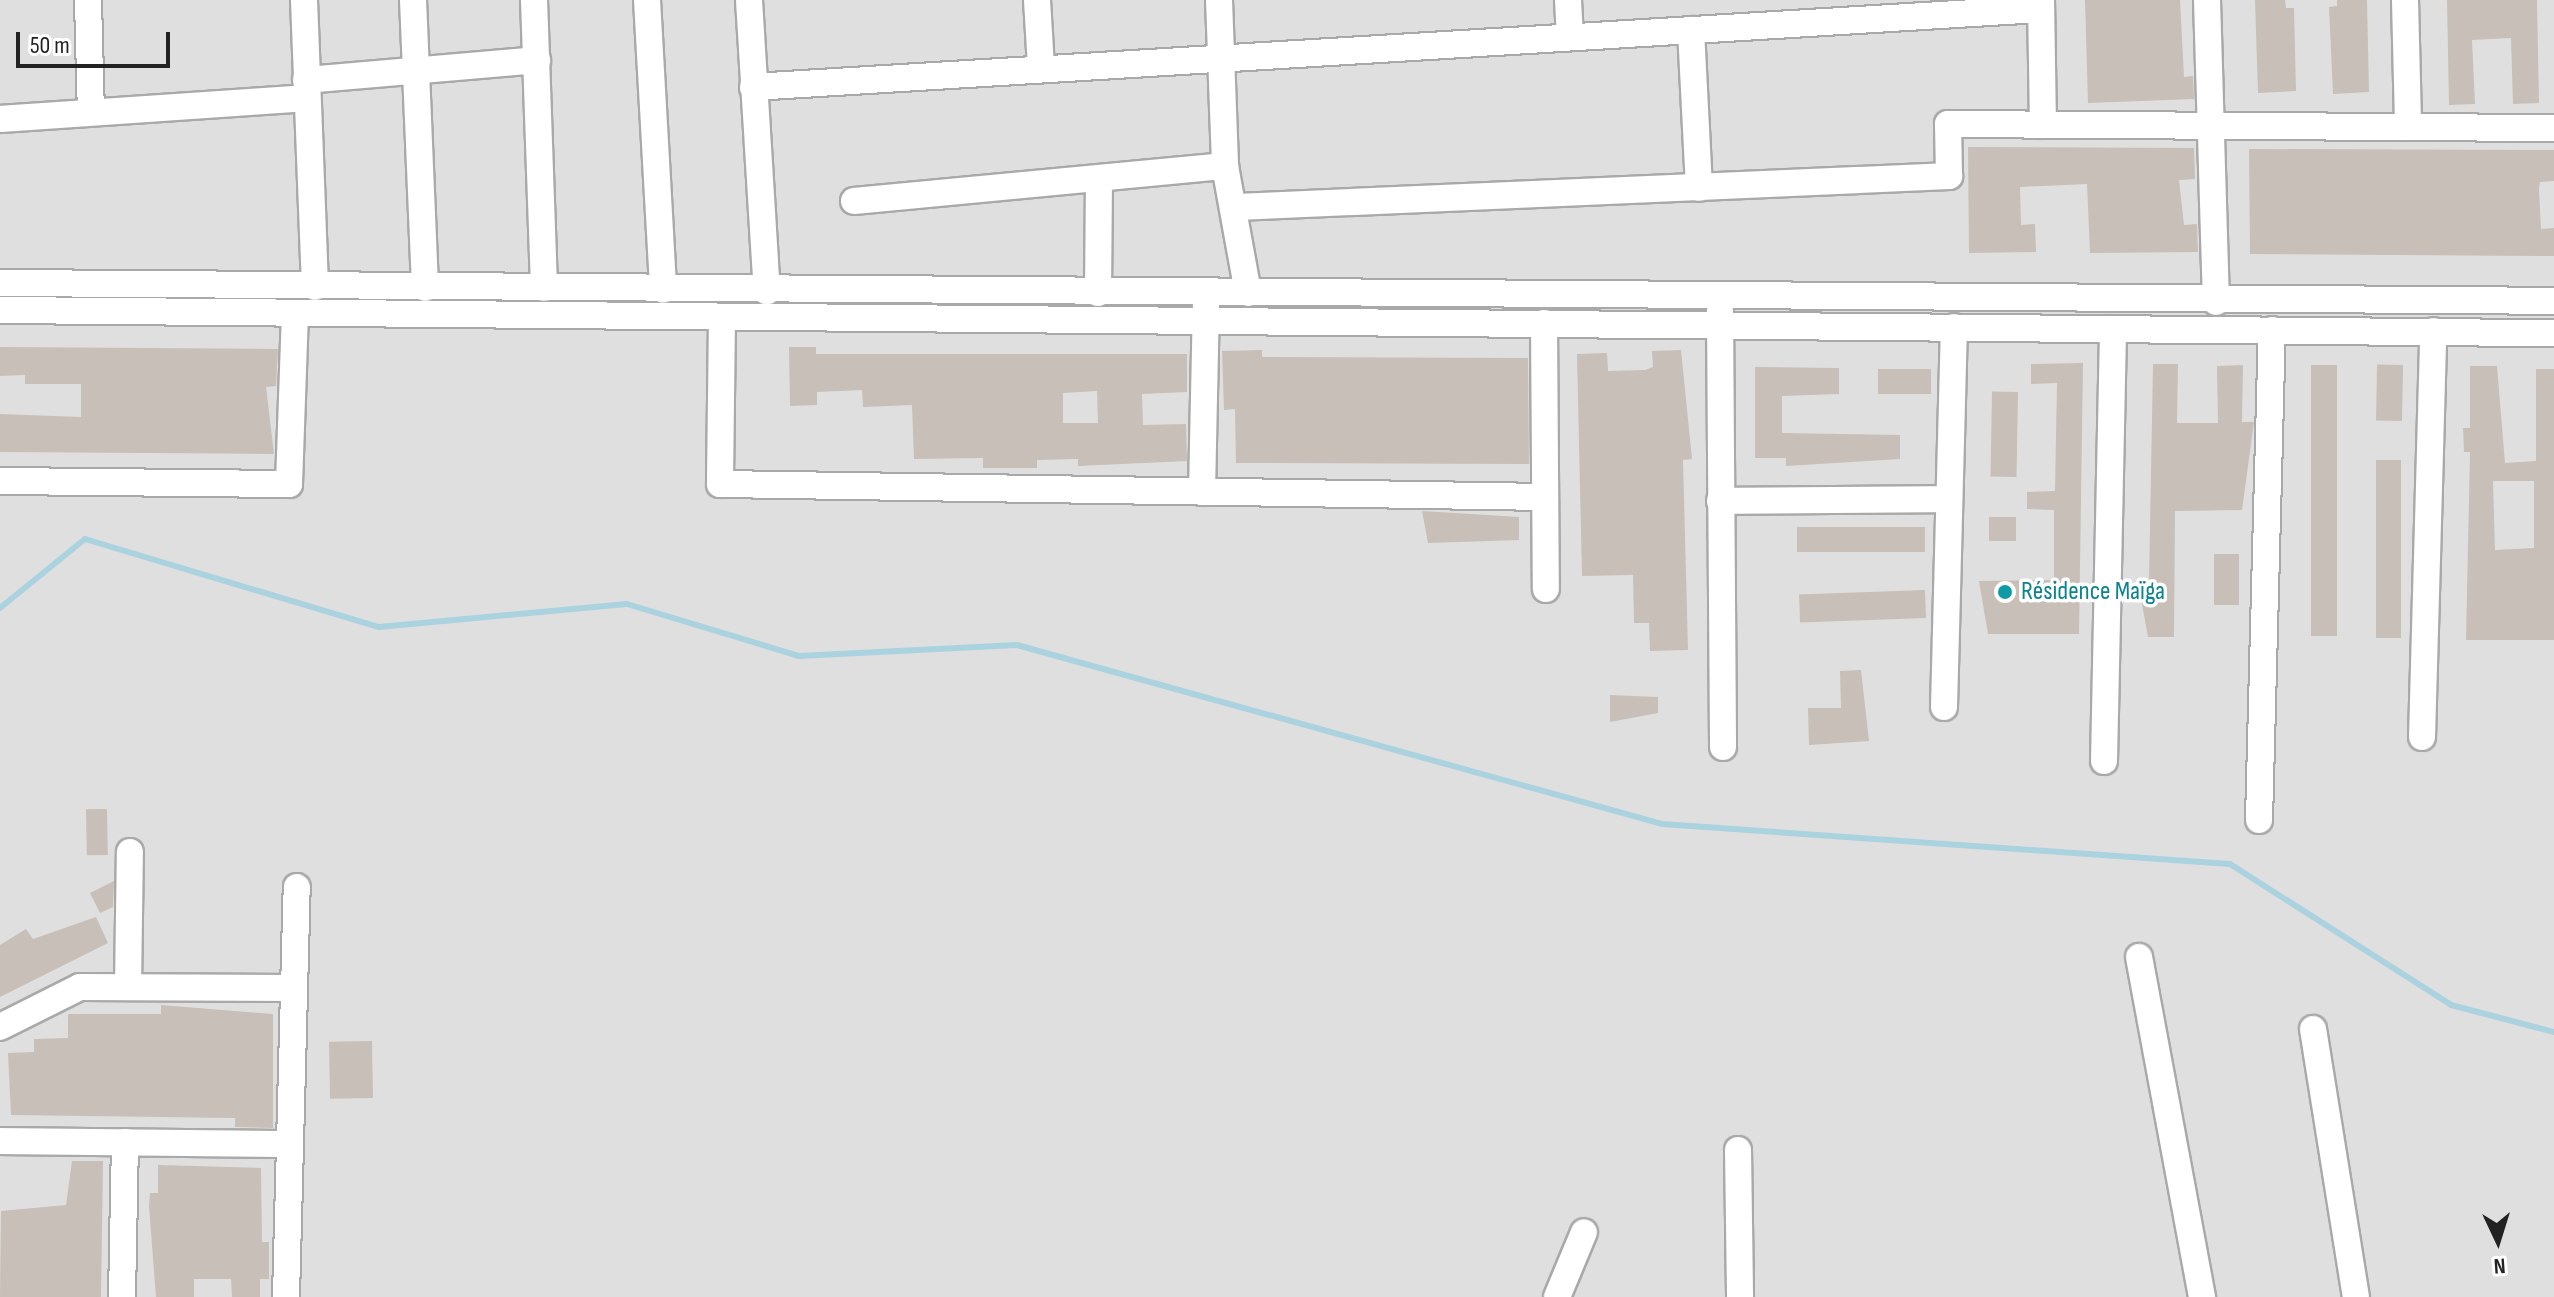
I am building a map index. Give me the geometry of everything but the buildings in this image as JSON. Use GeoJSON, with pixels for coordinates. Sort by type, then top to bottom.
{"type":"FeatureCollection","features":[{"type":"Feature","properties":{"kind":"street"},"geometry":{"type":"LineString","coordinates":[[88,0],[91,112]]}},
{"type":"Feature","properties":{"kind":"street"},"geometry":{"type":"LineString","coordinates":[[304,0],[315,287]]}},
{"type":"Feature","properties":{"kind":"street"},"geometry":{"type":"LineString","coordinates":[[413,0],[425,288]]}},
{"type":"Feature","properties":{"kind":"street"},"geometry":{"type":"LineString","coordinates":[[534,0],[544,288]]}},
{"type":"Feature","properties":{"kind":"street"},"geometry":{"type":"LineString","coordinates":[[647,0],[663,290]]}},
{"type":"Feature","properties":{"kind":"street"},"geometry":{"type":"LineString","coordinates":[[749,0],[767,291]]}},
{"type":"Feature","properties":{"kind":"street"},"geometry":{"type":"LineString","coordinates":[[1037,0],[1041,68]]}},
{"type":"Feature","properties":{"kind":"street"},"geometry":{"type":"LineString","coordinates":[[1219,0],[1225,166],[1237,207],[1248,293]]}},
{"type":"Feature","properties":{"kind":"street"},"geometry":{"type":"LineString","coordinates":[[1568,0],[1570,37]]}},
{"type":"Feature","properties":{"kind":"street"},"geometry":{"type":"LineString","coordinates":[[2207,0],[2216,302]]}},
{"type":"Feature","properties":{"kind":"street"},"geometry":{"type":"LineString","coordinates":[[2405,0],[2408,127]]}},
{"type":"Feature","properties":{"kind":"street"},"geometry":{"type":"LineString","coordinates":[[753,87],[1691,30],[2041,4],[2043,125]]}},
{"type":"Feature","properties":{"kind":"street"},"geometry":{"type":"LineString","coordinates":[[1691,30],[1699,188]]}},
{"type":"Feature","properties":{"kind":"street"},"geometry":{"type":"LineString","coordinates":[[0,119],[306,89],[415,71],[537,60]]}},
{"type":"Feature","properties":{"kind":"street"},"geometry":{"type":"LineString","coordinates":[[1237,207],[1949,176],[1948,124],[2554,128]]}},
{"type":"Feature","properties":{"kind":"street"},"geometry":{"type":"LineString","coordinates":[[854,201],[1225,166]]}},
{"type":"Feature","properties":{"kind":"street"},"geometry":{"type":"LineString","coordinates":[[1098,293],[1099,178]]}},
{"type":"Feature","properties":{"kind":"street"},"geometry":{"type":"LineString","coordinates":[[0,283],[2216,302],[2554,301]]}},
{"type":"Feature","properties":{"kind":"street"},"geometry":{"type":"LineString","coordinates":[[1202,492],[1206,294]]}},
{"type":"Feature","properties":{"kind":"street"},"geometry":{"type":"LineString","coordinates":[[1720,298],[1723,747]]}},
{"type":"Feature","properties":{"kind":"street"},"geometry":{"type":"LineString","coordinates":[[0,310],[2554,333]]}},
{"type":"Feature","properties":{"kind":"street"},"geometry":{"type":"LineString","coordinates":[[0,481],[289,484],[295,314]]}},
{"type":"Feature","properties":{"kind":"street"},"geometry":{"type":"LineString","coordinates":[[722,317],[720,484],[1545,497]]}},
{"type":"Feature","properties":{"kind":"street"},"geometry":{"type":"LineString","coordinates":[[1544,323],[1546,589]]}},
{"type":"Feature","properties":{"kind":"street"},"geometry":{"type":"LineString","coordinates":[[1944,707],[1954,327]]}},
{"type":"Feature","properties":{"kind":"street"},"geometry":{"type":"LineString","coordinates":[[2104,761],[2113,329]]}},
{"type":"Feature","properties":{"kind":"street"},"geometry":{"type":"LineString","coordinates":[[2259,820],[2272,330]]}},
{"type":"Feature","properties":{"kind":"street"},"geometry":{"type":"LineString","coordinates":[[2422,737],[2433,331]]}},
{"type":"Feature","properties":{"kind":"street"},"geometry":{"type":"LineString","coordinates":[[1720,501],[1949,499]]}},
{"type":"Feature","properties":{"kind":"street"},"geometry":{"type":"LineString","coordinates":[[128,987],[130,852]]}},
{"type":"Feature","properties":{"kind":"street"},"geometry":{"type":"LineString","coordinates":[[286,1297],[297,887]]}},
{"type":"Feature","properties":{"kind":"street"},"geometry":{"type":"LineString","coordinates":[[2139,957],[2202,1297]]}},
{"type":"Feature","properties":{"kind":"street"},"geometry":{"type":"LineString","coordinates":[[0,1027],[80,987],[294,988]]}},
{"type":"Feature","properties":{"kind":"street"},"geometry":{"type":"LineString","coordinates":[[2313,1029],[2356,1297]]}},
{"type":"Feature","properties":{"kind":"street"},"geometry":{"type":"LineString","coordinates":[[0,1141],[290,1144]]}},
{"type":"Feature","properties":{"kind":"street"},"geometry":{"type":"LineString","coordinates":[[122,1297],[125,1142]]}},
{"type":"Feature","properties":{"kind":"street"},"geometry":{"type":"LineString","coordinates":[[1738,1150],[1740,1297]]}},
{"type":"Feature","properties":{"kind":"street"},"geometry":{"type":"LineString","coordinates":[[1557,1297],[1584,1232]]}},
{"type":"Feature","properties":{"kind":"shaded area"},"geometry":{"type":"Polygon","coordinates":[[[0,0],[2554,0],[2554,1297],[0,1297],[0,0]]]}},
{"type":"Feature","properties":{"kind":"waterway"},"geometry":{"type":"LineString","coordinates":[[0,608],[85,539],[379,627],[627,604],[799,656],[1017,645],[1662,824],[2230,864],[2451,1005],[2554,1032]]}},
{"type":"Feature","properties":{"kind":"place","name":"Résidence Maïga"},"geometry":{"type":"Point","coordinates":[2005,592]}}]}
